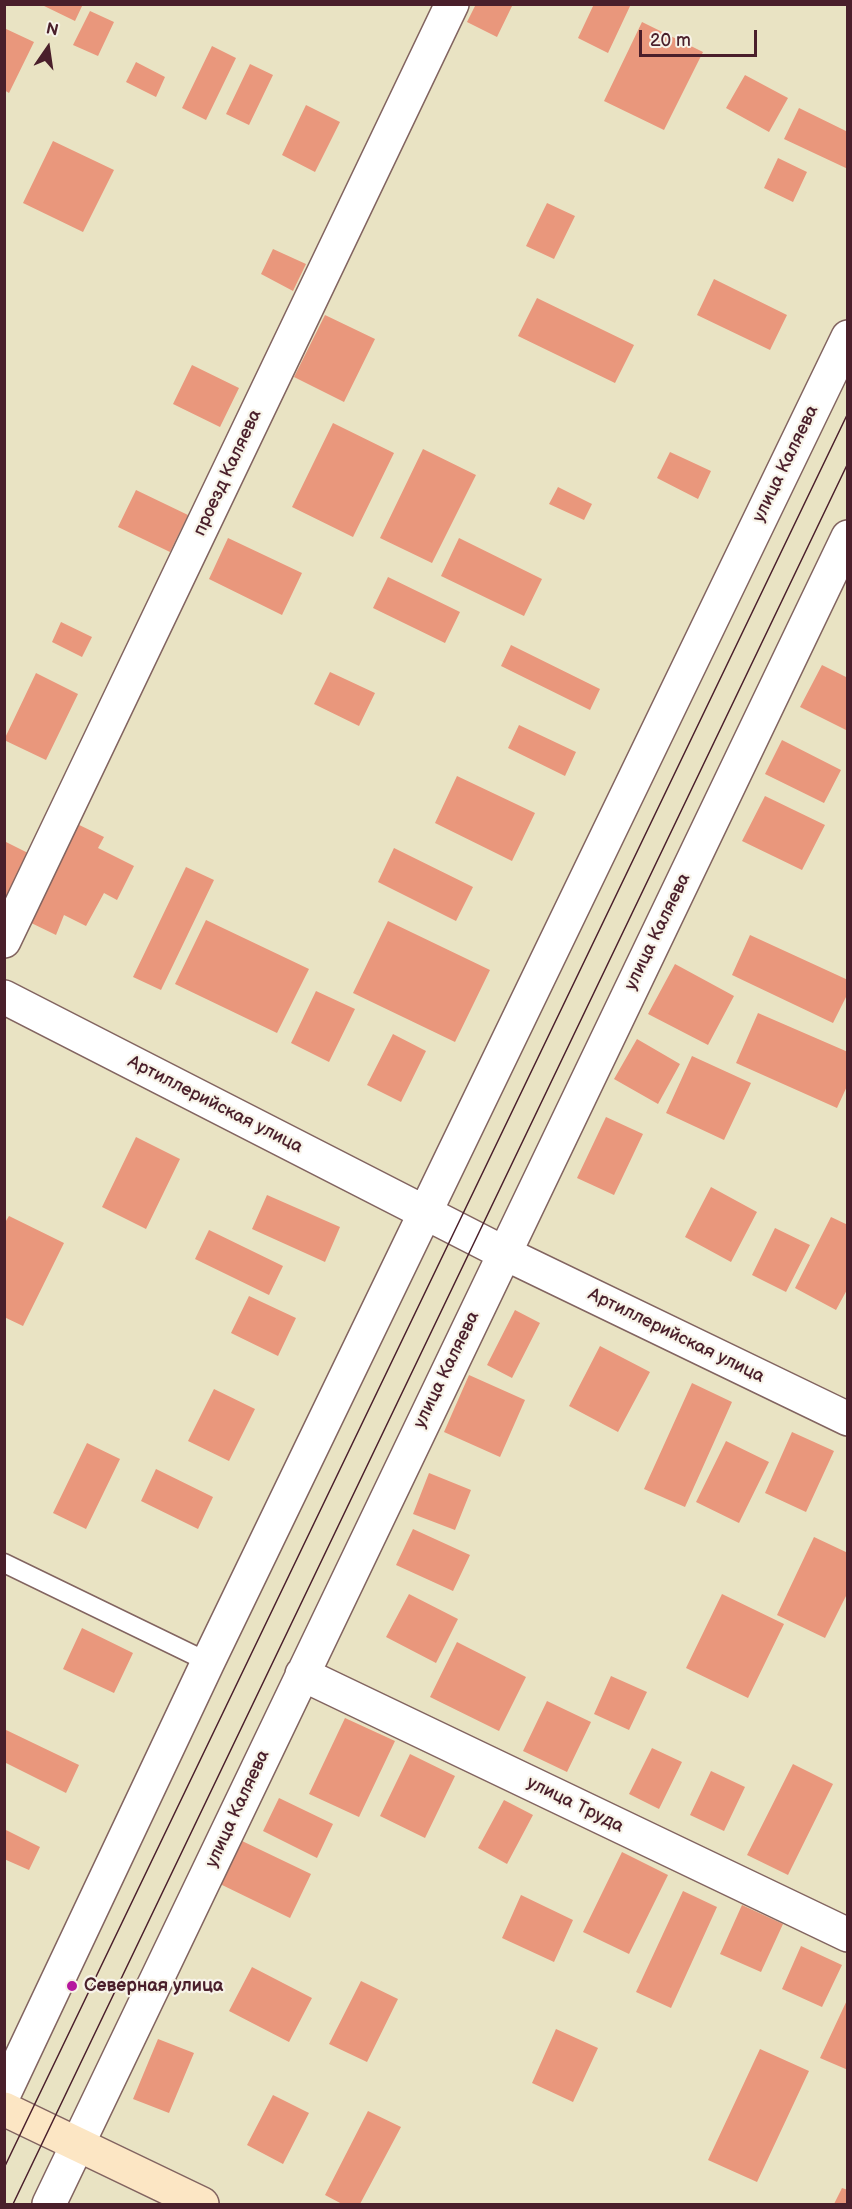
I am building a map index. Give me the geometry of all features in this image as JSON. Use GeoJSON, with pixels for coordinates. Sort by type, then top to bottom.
{"type":"FeatureCollection","features":[{"type":"Feature","properties":{"kind":"main road"},"geometry":{"type":"LineString","coordinates":[[4,2109],[202,2205]]}},
{"type":"Feature","properties":{"kind":"street","name":"проезд Каляева"},"geometry":{"type":"LineString","coordinates":[[4,941],[452,4]]}},
{"type":"Feature","properties":{"kind":"street","name":"улица Каляева"},"geometry":{"type":"LineString","coordinates":[[4,2094],[208,1662],[848,337]]}},
{"type":"Feature","properties":{"kind":"street","name":"улица Каляева"},"geometry":{"type":"LineString","coordinates":[[49,2205],[848,537]]}},
{"type":"Feature","properties":{"kind":"street","name":"Артиллерийская улица"},"geometry":{"type":"LineString","coordinates":[[4,997],[504,1253],[848,1419]]}},
{"type":"Feature","properties":{"kind":"street","name":"улица Труда"},"geometry":{"type":"LineString","coordinates":[[302,1674],[848,1935]]}},
{"type":"Feature","properties":{"kind":"lane"},"geometry":{"type":"LineString","coordinates":[[4,1563],[208,1662]]}},
{"type":"Feature","properties":{"kind":"building"},"geometry":{"type":"Polygon","coordinates":[[[40,4],[83,4],[75,21],[40,4]]]}},
{"type":"Feature","properties":{"kind":"building"},"geometry":{"type":"Polygon","coordinates":[[[476,4],[513,4],[497,37],[467,22],[476,4]]]}},
{"type":"Feature","properties":{"kind":"building"},"geometry":{"type":"Polygon","coordinates":[[[594,4],[631,4],[608,53],[578,38],[594,4]]]}},
{"type":"Feature","properties":{"kind":"building"},"geometry":{"type":"Polygon","coordinates":[[[90,11],[114,22],[98,56],[73,45],[90,11]]]}},
{"type":"Feature","properties":{"kind":"building"},"geometry":{"type":"Polygon","coordinates":[[[642,22],[703,52],[664,130],[604,101],[642,22]]]}},
{"type":"Feature","properties":{"kind":"building"},"geometry":{"type":"Polygon","coordinates":[[[4,28],[34,42],[9,93],[4,90],[4,28]]]}},
{"type":"Feature","properties":{"kind":"building"},"geometry":{"type":"Polygon","coordinates":[[[212,46],[236,58],[206,120],[182,108],[212,46]]]}},
{"type":"Feature","properties":{"kind":"building"},"geometry":{"type":"Polygon","coordinates":[[[136,62],[165,77],[156,97],[126,82],[136,62]]]}},
{"type":"Feature","properties":{"kind":"building"},"geometry":{"type":"Polygon","coordinates":[[[250,64],[273,75],[249,125],[226,114],[250,64]]]}},
{"type":"Feature","properties":{"kind":"building"},"geometry":{"type":"Polygon","coordinates":[[[745,75],[788,98],[769,132],[726,108],[745,75]]]}},
{"type":"Feature","properties":{"kind":"building"},"geometry":{"type":"Polygon","coordinates":[[[306,105],[340,122],[315,172],[282,155],[306,105]]]}},
{"type":"Feature","properties":{"kind":"building"},"geometry":{"type":"Polygon","coordinates":[[[799,108],[848,132],[848,169],[784,139],[799,108]]]}},
{"type":"Feature","properties":{"kind":"building"},"geometry":{"type":"Polygon","coordinates":[[[53,141],[114,170],[83,232],[23,203],[53,141]]]}},
{"type":"Feature","properties":{"kind":"building"},"geometry":{"type":"Polygon","coordinates":[[[778,158],[807,172],[793,202],[764,188],[778,158]]]}},
{"type":"Feature","properties":{"kind":"building"},"geometry":{"type":"Polygon","coordinates":[[[547,203],[575,216],[554,259],[526,246],[547,203]]]}},
{"type":"Feature","properties":{"kind":"building"},"geometry":{"type":"Polygon","coordinates":[[[273,249],[306,264],[293,291],[261,274],[273,249]]]}},
{"type":"Feature","properties":{"kind":"building"},"geometry":{"type":"Polygon","coordinates":[[[714,279],[787,315],[770,350],[697,315],[714,279]]]}},
{"type":"Feature","properties":{"kind":"building"},"geometry":{"type":"Polygon","coordinates":[[[537,298],[634,345],[615,383],[518,336],[537,298]]]}},
{"type":"Feature","properties":{"kind":"building"},"geometry":{"type":"Polygon","coordinates":[[[325,315],[375,339],[344,402],[294,377],[325,315]]]}},
{"type":"Feature","properties":{"kind":"building"},"geometry":{"type":"Polygon","coordinates":[[[192,365],[239,388],[220,427],[173,404],[192,365]]]}},
{"type":"Feature","properties":{"kind":"building"},"geometry":{"type":"Polygon","coordinates":[[[333,423],[394,453],[353,537],[292,507],[333,423]]]}},
{"type":"Feature","properties":{"kind":"building"},"geometry":{"type":"Polygon","coordinates":[[[423,449],[476,475],[432,563],[380,538],[423,449]]]}},
{"type":"Feature","properties":{"kind":"building"},"geometry":{"type":"Polygon","coordinates":[[[670,452],[711,471],[698,499],[657,478],[670,452]]]}},
{"type":"Feature","properties":{"kind":"building"},"geometry":{"type":"Polygon","coordinates":[[[558,487],[592,504],[584,520],[549,504],[558,487]]]}},
{"type":"Feature","properties":{"kind":"building"},"geometry":{"type":"Polygon","coordinates":[[[136,490],[188,515],[170,552],[118,527],[136,490]]]}},
{"type":"Feature","properties":{"kind":"building"},"geometry":{"type":"Polygon","coordinates":[[[228,538],[302,573],[282,615],[209,579],[228,538]]]}},
{"type":"Feature","properties":{"kind":"building"},"geometry":{"type":"Polygon","coordinates":[[[459,538],[542,579],[524,616],[441,576],[459,538]]]}},
{"type":"Feature","properties":{"kind":"building"},"geometry":{"type":"Polygon","coordinates":[[[388,577],[460,612],[445,643],[373,608],[388,577]]]}},
{"type":"Feature","properties":{"kind":"building"},"geometry":{"type":"Polygon","coordinates":[[[61,622],[92,637],[82,657],[52,642],[61,622]]]}},
{"type":"Feature","properties":{"kind":"building"},"geometry":{"type":"Polygon","coordinates":[[[511,645],[600,689],[590,710],[501,666],[511,645]]]}},
{"type":"Feature","properties":{"kind":"building"},"geometry":{"type":"Polygon","coordinates":[[[822,665],[848,678],[848,731],[800,707],[822,665]]]}},
{"type":"Feature","properties":{"kind":"building"},"geometry":{"type":"Polygon","coordinates":[[[330,672],[375,693],[359,726],[314,704],[330,672]]]}},
{"type":"Feature","properties":{"kind":"building"},"geometry":{"type":"Polygon","coordinates":[[[36,673],[78,694],[46,760],[4,740],[36,673]]]}},
{"type":"Feature","properties":{"kind":"building"},"geometry":{"type":"Polygon","coordinates":[[[519,725],[576,752],[565,776],[508,748],[519,725]]]}},
{"type":"Feature","properties":{"kind":"building"},"geometry":{"type":"Polygon","coordinates":[[[782,740],[841,770],[824,803],[765,774],[782,740]]]}},
{"type":"Feature","properties":{"kind":"building"},"geometry":{"type":"Polygon","coordinates":[[[457,776],[535,813],[512,861],[435,823],[457,776]]]}},
{"type":"Feature","properties":{"kind":"building"},"geometry":{"type":"Polygon","coordinates":[[[765,796],[825,825],[802,870],[742,841],[765,796]]]}},
{"type":"Feature","properties":{"kind":"building"},"geometry":{"type":"Polygon","coordinates":[[[71,821],[104,837],[98,848],[134,866],[117,900],[104,893],[86,926],[64,915],[56,935],[23,919],[71,821]]]}},
{"type":"Feature","properties":{"kind":"building"},"geometry":{"type":"Polygon","coordinates":[[[4,841],[30,854],[4,907],[4,841]]]}},
{"type":"Feature","properties":{"kind":"building"},"geometry":{"type":"Polygon","coordinates":[[[394,848],[473,887],[456,921],[378,882],[394,848]]]}},
{"type":"Feature","properties":{"kind":"building"},"geometry":{"type":"Polygon","coordinates":[[[186,867],[214,880],[161,990],[133,977],[186,867]]]}},
{"type":"Feature","properties":{"kind":"building"},"geometry":{"type":"Polygon","coordinates":[[[206,920],[309,969],[277,1033],[175,984],[206,920]]]}},
{"type":"Feature","properties":{"kind":"building"},"geometry":{"type":"Polygon","coordinates":[[[388,921],[490,970],[455,1042],[353,993],[388,921]]]}},
{"type":"Feature","properties":{"kind":"building"},"geometry":{"type":"Polygon","coordinates":[[[750,935],[848,980],[848,993],[833,1023],[732,975],[750,935]]]}},
{"type":"Feature","properties":{"kind":"building"},"geometry":{"type":"Polygon","coordinates":[[[675,964],[734,996],[708,1045],[648,1014],[675,964]]]}},
{"type":"Feature","properties":{"kind":"building"},"geometry":{"type":"Polygon","coordinates":[[[316,991],[355,1009],[329,1062],[291,1043],[316,991]]]}},
{"type":"Feature","properties":{"kind":"building"},"geometry":{"type":"Polygon","coordinates":[[[758,1013],[848,1052],[848,1084],[837,1108],[736,1063],[758,1013]]]}},
{"type":"Feature","properties":{"kind":"building"},"geometry":{"type":"Polygon","coordinates":[[[393,1034],[426,1051],[401,1102],[367,1085],[393,1034]]]}},
{"type":"Feature","properties":{"kind":"building"},"geometry":{"type":"Polygon","coordinates":[[[637,1039],[680,1064],[658,1104],[614,1079],[637,1039]]]}},
{"type":"Feature","properties":{"kind":"building"},"geometry":{"type":"Polygon","coordinates":[[[692,1056],[751,1083],[724,1140],[666,1113],[692,1056]]]}},
{"type":"Feature","properties":{"kind":"building"},"geometry":{"type":"Polygon","coordinates":[[[606,1117],[643,1134],[614,1195],[577,1178],[606,1117]]]}},
{"type":"Feature","properties":{"kind":"building"},"geometry":{"type":"Polygon","coordinates":[[[136,1137],[180,1159],[146,1229],[102,1207],[136,1137]]]}},
{"type":"Feature","properties":{"kind":"building"},"geometry":{"type":"Polygon","coordinates":[[[711,1187],[757,1212],[731,1262],[685,1237],[711,1187]]]}},
{"type":"Feature","properties":{"kind":"building"},"geometry":{"type":"Polygon","coordinates":[[[267,1195],[340,1227],[325,1262],[252,1229],[267,1195]]]}},
{"type":"Feature","properties":{"kind":"building"},"geometry":{"type":"Polygon","coordinates":[[[9,1216],[64,1243],[23,1326],[4,1317],[4,1224],[9,1216]]]}},
{"type":"Feature","properties":{"kind":"building"},"geometry":{"type":"Polygon","coordinates":[[[831,1217],[848,1225],[848,1288],[836,1310],[795,1288],[831,1217]]]}},
{"type":"Feature","properties":{"kind":"building"},"geometry":{"type":"Polygon","coordinates":[[[775,1228],[810,1245],[786,1292],[752,1275],[775,1228]]]}},
{"type":"Feature","properties":{"kind":"building"},"geometry":{"type":"Polygon","coordinates":[[[209,1230],[283,1266],[269,1295],[195,1259],[209,1230]]]}},
{"type":"Feature","properties":{"kind":"building"},"geometry":{"type":"Polygon","coordinates":[[[249,1296],[296,1318],[278,1356],[231,1333],[249,1296]]]}},
{"type":"Feature","properties":{"kind":"building"},"geometry":{"type":"Polygon","coordinates":[[[515,1310],[540,1323],[512,1378],[487,1365],[515,1310]]]}},
{"type":"Feature","properties":{"kind":"building"},"geometry":{"type":"Polygon","coordinates":[[[600,1346],[650,1372],[618,1432],[569,1406],[600,1346]]]}},
{"type":"Feature","properties":{"kind":"building"},"geometry":{"type":"Polygon","coordinates":[[[469,1375],[525,1400],[500,1457],[444,1432],[469,1375]]]}},
{"type":"Feature","properties":{"kind":"building"},"geometry":{"type":"Polygon","coordinates":[[[692,1383],[732,1402],[685,1507],[644,1489],[692,1383]]]}},
{"type":"Feature","properties":{"kind":"building"},"geometry":{"type":"Polygon","coordinates":[[[214,1389],[255,1409],[229,1461],[188,1441],[214,1389]]]}},
{"type":"Feature","properties":{"kind":"building"},"geometry":{"type":"Polygon","coordinates":[[[792,1432],[834,1451],[806,1512],[765,1493],[792,1432]]]}},
{"type":"Feature","properties":{"kind":"building"},"geometry":{"type":"Polygon","coordinates":[[[726,1441],[769,1462],[739,1523],[696,1502],[726,1441]]]}},
{"type":"Feature","properties":{"kind":"building"},"geometry":{"type":"Polygon","coordinates":[[[87,1443],[120,1459],[86,1529],[53,1513],[87,1443]]]}},
{"type":"Feature","properties":{"kind":"building"},"geometry":{"type":"Polygon","coordinates":[[[156,1469],[213,1497],[198,1529],[141,1501],[156,1469]]]}},
{"type":"Feature","properties":{"kind":"building"},"geometry":{"type":"Polygon","coordinates":[[[429,1473],[471,1490],[455,1530],[413,1514],[429,1473]]]}},
{"type":"Feature","properties":{"kind":"building"},"geometry":{"type":"Polygon","coordinates":[[[413,1529],[470,1555],[453,1591],[396,1565],[413,1529]]]}},
{"type":"Feature","properties":{"kind":"building"},"geometry":{"type":"Polygon","coordinates":[[[814,1537],[848,1553],[848,1592],[825,1638],[777,1615],[814,1537]]]}},
{"type":"Feature","properties":{"kind":"building"},"geometry":{"type":"Polygon","coordinates":[[[409,1594],[458,1619],[436,1663],[386,1637],[409,1594]]]}},
{"type":"Feature","properties":{"kind":"building"},"geometry":{"type":"Polygon","coordinates":[[[722,1594],[784,1624],[748,1698],[686,1668],[722,1594]]]}},
{"type":"Feature","properties":{"kind":"building"},"geometry":{"type":"Polygon","coordinates":[[[82,1628],[133,1653],[114,1693],[63,1669],[82,1628]]]}},
{"type":"Feature","properties":{"kind":"building"},"geometry":{"type":"Polygon","coordinates":[[[457,1642],[526,1677],[499,1731],[430,1697],[457,1642]]]}},
{"type":"Feature","properties":{"kind":"building"},"geometry":{"type":"Polygon","coordinates":[[[611,1676],[647,1692],[629,1730],[594,1714],[611,1676]]]}},
{"type":"Feature","properties":{"kind":"building"},"geometry":{"type":"Polygon","coordinates":[[[547,1701],[591,1722],[567,1772],[523,1751],[547,1701]]]}},
{"type":"Feature","properties":{"kind":"building"},"geometry":{"type":"Polygon","coordinates":[[[345,1718],[395,1741],[359,1817],[309,1794],[345,1718]]]}},
{"type":"Feature","properties":{"kind":"building"},"geometry":{"type":"Polygon","coordinates":[[[4,1729],[79,1765],[66,1793],[4,1762],[4,1729]]]}},
{"type":"Feature","properties":{"kind":"building"},"geometry":{"type":"Polygon","coordinates":[[[652,1748],[682,1762],[659,1809],[629,1794],[652,1748]]]}},
{"type":"Feature","properties":{"kind":"building"},"geometry":{"type":"Polygon","coordinates":[[[410,1754],[455,1776],[425,1838],[380,1816],[410,1754]]]}},
{"type":"Feature","properties":{"kind":"building"},"geometry":{"type":"Polygon","coordinates":[[[793,1764],[833,1784],[788,1875],[747,1855],[793,1764]]]}},
{"type":"Feature","properties":{"kind":"building"},"geometry":{"type":"Polygon","coordinates":[[[711,1771],[745,1787],[724,1831],[690,1815],[711,1771]]]}},
{"type":"Feature","properties":{"kind":"building"},"geometry":{"type":"Polygon","coordinates":[[[279,1798],[333,1824],[317,1858],[263,1831],[279,1798]]]}},
{"type":"Feature","properties":{"kind":"building"},"geometry":{"type":"Polygon","coordinates":[[[504,1800],[533,1815],[507,1864],[478,1848],[504,1800]]]}},
{"type":"Feature","properties":{"kind":"building"},"geometry":{"type":"Polygon","coordinates":[[[4,1829],[40,1847],[29,1870],[4,1859],[4,1829]]]}},
{"type":"Feature","properties":{"kind":"building"},"geometry":{"type":"Polygon","coordinates":[[[240,1840],[311,1874],[290,1918],[220,1884],[240,1840]]]}},
{"type":"Feature","properties":{"kind":"building"},"geometry":{"type":"Polygon","coordinates":[[[622,1852],[668,1875],[629,1954],[583,1932],[622,1852]]]}},
{"type":"Feature","properties":{"kind":"building"},"geometry":{"type":"Polygon","coordinates":[[[683,1891],[717,1907],[671,2008],[636,1992],[683,1891]]]}},
{"type":"Feature","properties":{"kind":"building"},"geometry":{"type":"Polygon","coordinates":[[[521,1895],[573,1920],[554,1962],[502,1938],[521,1895]]]}},
{"type":"Feature","properties":{"kind":"building"},"geometry":{"type":"Polygon","coordinates":[[[742,1905],[783,1924],[761,1972],[720,1954],[742,1905]]]}},
{"type":"Feature","properties":{"kind":"building"},"geometry":{"type":"Polygon","coordinates":[[[801,1946],[842,1965],[822,2007],[782,1989],[801,1946]]]}},
{"type":"Feature","properties":{"kind":"building"},"geometry":{"type":"Polygon","coordinates":[[[252,1967],[312,1998],[289,2042],[229,2011],[252,1967]]]}},
{"type":"Feature","properties":{"kind":"building"},"geometry":{"type":"Polygon","coordinates":[[[361,1981],[398,1999],[367,2062],[329,2044],[361,1981]]]}},
{"type":"Feature","properties":{"kind":"building"},"geometry":{"type":"Polygon","coordinates":[[[848,1998],[848,2070],[820,2058],[848,1998]]]}},
{"type":"Feature","properties":{"kind":"building"},"geometry":{"type":"Polygon","coordinates":[[[556,2029],[598,2048],[573,2102],[532,2083],[556,2029]]]}},
{"type":"Feature","properties":{"kind":"building"},"geometry":{"type":"Polygon","coordinates":[[[158,2039],[194,2053],[169,2113],[133,2099],[158,2039]]]}},
{"type":"Feature","properties":{"kind":"building"},"geometry":{"type":"Polygon","coordinates":[[[760,2049],[809,2071],[757,2182],[708,2160],[760,2049]]]}},
{"type":"Feature","properties":{"kind":"building"},"geometry":{"type":"Polygon","coordinates":[[[273,2095],[309,2113],[283,2164],[247,2145],[273,2095]]]}},
{"type":"Feature","properties":{"kind":"building"},"geometry":{"type":"Polygon","coordinates":[[[368,2111],[401,2127],[360,2204],[342,2204],[325,2195],[368,2111]]]}},
{"type":"Feature","properties":{"kind":"building"},"geometry":{"type":"Polygon","coordinates":[[[842,2188],[848,2190],[848,2204],[834,2204],[842,2188]]]}},
{"type":"Feature","properties":{"kind":"tram line"},"geometry":{"type":"LineString","coordinates":[[4,2168],[848,413]]}},
{"type":"Feature","properties":{"kind":"tram line"},"geometry":{"type":"LineString","coordinates":[[13,2204],[848,463]]}},
{"type":"Feature","properties":{"kind":"place","name":"Северная улица"},"geometry":{"type":"Point","coordinates":[72,1986]}}]}
